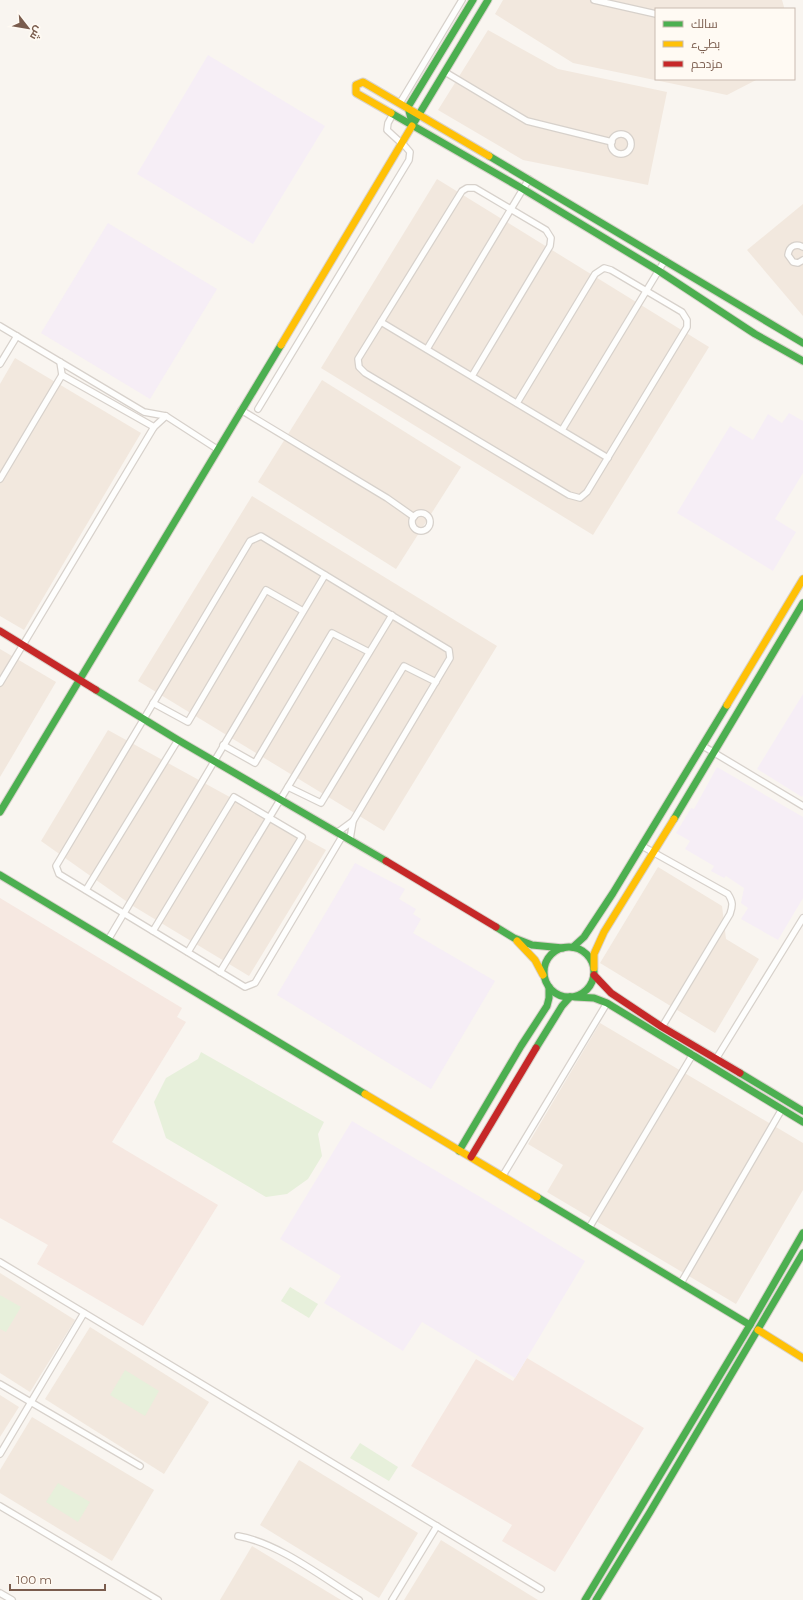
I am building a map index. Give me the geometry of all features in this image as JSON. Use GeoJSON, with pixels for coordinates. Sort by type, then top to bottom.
{"type":"FeatureCollection","features":[{"type":"Feature","properties":{"kind":"street"},"geometry":{"type":"LineString","coordinates":[[400,103],[462,0]]}},
{"type":"Feature","properties":{"kind":"street"},"geometry":{"type":"LineString","coordinates":[[413,126],[408,107],[473,0]]}},
{"type":"Feature","properties":{"kind":"street"},"geometry":{"type":"LineString","coordinates":[[0,812],[488,0]]}},
{"type":"Feature","properties":{"kind":"street"},"geometry":{"type":"LineString","coordinates":[[594,0],[655,14]]}},
{"type":"Feature","properties":{"kind":"street"},"geometry":{"type":"LineString","coordinates":[[444,72],[527,122],[612,142]]}},
{"type":"Feature","properties":{"kind":"street"},"geometry":{"type":"LineString","coordinates":[[803,343],[408,107],[363,82],[356,85],[356,93],[367,100],[523,189],[659,271],[755,334],[803,361]]}},
{"type":"Feature","properties":{"kind":"street"},"geometry":{"type":"LineString","coordinates":[[393,114],[388,123],[387,130],[399,141]]}},
{"type":"Feature","properties":{"kind":"street"},"geometry":{"type":"LineString","coordinates":[[258,409],[409,160],[410,152],[407,146],[404,145]]}},
{"type":"Feature","properties":{"kind":"street"},"geometry":{"type":"LineString","coordinates":[[427,349],[529,179]]}},
{"type":"Feature","properties":{"kind":"street"},"geometry":{"type":"LineString","coordinates":[[472,376],[550,246],[551,238],[546,230],[475,188],[467,188],[462,191],[358,359],[358,367],[372,377],[569,495],[580,498],[587,492],[687,327],[688,320],[682,312],[611,270],[604,268],[595,274],[517,403]]}},
{"type":"Feature","properties":{"kind":"street"},"geometry":{"type":"LineString","coordinates":[[803,248],[799,245],[794,246],[789,249],[788,255],[793,262],[798,263],[803,261]]}},
{"type":"Feature","properties":{"kind":"street"},"geometry":{"type":"LineString","coordinates":[[562,430],[665,260]]}},
{"type":"Feature","properties":{"kind":"street"},"geometry":{"type":"LineString","coordinates":[[381,322],[608,458]]}},
{"type":"Feature","properties":{"kind":"street"},"geometry":{"type":"LineString","coordinates":[[0,326],[144,412],[166,416],[217,449]]}},
{"type":"Feature","properties":{"kind":"street"},"geometry":{"type":"LineString","coordinates":[[0,364],[17,336]]}},
{"type":"Feature","properties":{"kind":"street"},"geometry":{"type":"LineString","coordinates":[[0,480],[62,375],[60,362]]}},
{"type":"Feature","properties":{"kind":"street"},"geometry":{"type":"LineString","coordinates":[[62,375],[154,427]]}},
{"type":"Feature","properties":{"kind":"street"},"geometry":{"type":"LineString","coordinates":[[242,410],[387,498],[414,517]]}},
{"type":"Feature","properties":{"kind":"street"},"geometry":{"type":"LineString","coordinates":[[0,683],[154,427],[166,416]]}},
{"type":"Feature","properties":{"kind":"street"},"geometry":{"type":"LineString","coordinates":[[261,536],[325,574],[449,650],[450,658],[353,820],[340,833],[255,983],[245,987],[59,874],[56,866],[250,541],[261,536]]}},
{"type":"Feature","properties":{"kind":"street"},"geometry":{"type":"LineString","coordinates":[[108,940],[325,574]]}},
{"type":"Feature","properties":{"kind":"street"},"geometry":{"type":"LineString","coordinates":[[573,947],[584,937],[642,846],[803,579]]}},
{"type":"Feature","properties":{"kind":"street"},"geometry":{"type":"LineString","coordinates":[[153,703],[188,722],[266,590],[303,611]]}},
{"type":"Feature","properties":{"kind":"street"},"geometry":{"type":"LineString","coordinates":[[471,1157],[562,1006],[573,997],[588,989],[594,972],[594,954],[604,932],[654,852],[803,604]]}},
{"type":"Feature","properties":{"kind":"street"},"geometry":{"type":"LineString","coordinates":[[188,952],[392,615]]}},
{"type":"Feature","properties":{"kind":"street"},"geometry":{"type":"LineString","coordinates":[[0,631],[178,740],[340,833],[514,938],[532,945],[563,948],[573,947],[587,954],[591,960],[594,972],[610,993],[662,1027],[803,1111]]}},
{"type":"Feature","properties":{"kind":"street"},"geometry":{"type":"LineString","coordinates":[[223,745],[255,763],[332,632],[369,652]]}},
{"type":"Feature","properties":{"kind":"street"},"geometry":{"type":"LineString","coordinates":[[288,787],[321,803],[404,666],[436,682]]}},
{"type":"Feature","properties":{"kind":"street"},"geometry":{"type":"LineString","coordinates":[[86,890],[178,740]]}},
{"type":"Feature","properties":{"kind":"street"},"geometry":{"type":"LineString","coordinates":[[703,746],[803,806]]}},
{"type":"Feature","properties":{"kind":"street"},"geometry":{"type":"LineString","coordinates":[[153,931],[234,797],[302,837],[220,972]]}},
{"type":"Feature","properties":{"kind":"street"},"geometry":{"type":"LineString","coordinates":[[350,839],[353,820]]}},
{"type":"Feature","properties":{"kind":"street"},"geometry":{"type":"LineString","coordinates":[[642,846],[728,894],[732,900],[733,906],[730,914],[662,1027]]}},
{"type":"Feature","properties":{"kind":"street"},"geometry":{"type":"LineString","coordinates":[[0,875],[750,1325]]}},
{"type":"Feature","properties":{"kind":"street"},"geometry":{"type":"LineString","coordinates":[[716,1059],[803,918]]}},
{"type":"Feature","properties":{"kind":"street"},"geometry":{"type":"LineString","coordinates":[[514,938],[535,960],[549,987],[559,995],[594,998],[607,1003],[803,1122]]}},
{"type":"Feature","properties":{"kind":"street"},"geometry":{"type":"LineString","coordinates":[[544,977],[544,969],[550,955],[563,948]]}},
{"type":"Feature","properties":{"kind":"street"},"geometry":{"type":"LineString","coordinates":[[460,1151],[521,1046],[547,1006],[549,987]]}},
{"type":"Feature","properties":{"kind":"street"},"geometry":{"type":"LineString","coordinates":[[502,1177],[607,1003]]}},
{"type":"Feature","properties":{"kind":"street"},"geometry":{"type":"LineString","coordinates":[[589,1228],[693,1054]]}},
{"type":"Feature","properties":{"kind":"street"},"geometry":{"type":"LineString","coordinates":[[681,1283],[782,1109]]}},
{"type":"Feature","properties":{"kind":"street"},"geometry":{"type":"LineString","coordinates":[[585,1600],[750,1325],[803,1232]]}},
{"type":"Feature","properties":{"kind":"street"},"geometry":{"type":"LineString","coordinates":[[596,1600],[650,1512],[803,1253]]}},
{"type":"Feature","properties":{"kind":"street"},"geometry":{"type":"LineString","coordinates":[[0,1262],[541,1589]]}},
{"type":"Feature","properties":{"kind":"street"},"geometry":{"type":"LineString","coordinates":[[0,1454],[84,1313]]}},
{"type":"Feature","properties":{"kind":"street"},"geometry":{"type":"LineString","coordinates":[[758,1330],[803,1358]]}},
{"type":"Feature","properties":{"kind":"street"},"geometry":{"type":"LineString","coordinates":[[0,1384],[140,1466]]}},
{"type":"Feature","properties":{"kind":"street"},"geometry":{"type":"LineString","coordinates":[[0,1506],[158,1600]]}},
{"type":"Feature","properties":{"kind":"street"},"geometry":{"type":"LineString","coordinates":[[641,1506],[650,1512]]}},
{"type":"Feature","properties":{"kind":"street"},"geometry":{"type":"LineString","coordinates":[[633,1519],[642,1525]]}},
{"type":"Feature","properties":{"kind":"street"},"geometry":{"type":"LineString","coordinates":[[392,1600],[437,1526]]}},
{"type":"Feature","properties":{"kind":"street"},"geometry":{"type":"LineString","coordinates":[[238,1536],[252,1538],[278,1550],[359,1600]]}},
{"type":"Feature","properties":{"kind":"street"},"geometry":{"type":"LineString","coordinates":[[0,1592],[12,1600]]}},
{"type":"Feature","properties":{"kind":"shaded area"},"geometry":{"type":"Polygon","coordinates":[[[503,0],[782,0],[784,7],[655,8],[655,80],[756,80],[727,95],[573,63],[495,14],[503,0]]]}},
{"type":"Feature","properties":{"kind":"shaded area"},"geometry":{"type":"Polygon","coordinates":[[[488,30],[558,69],[667,92],[648,185],[523,160],[438,110],[488,30]]]}},
{"type":"Feature","properties":{"kind":"shaded area"},"geometry":{"type":"Polygon","coordinates":[[[208,55],[325,126],[253,244],[137,174],[208,55]]]}},
{"type":"Feature","properties":{"kind":"shaded area"},"geometry":{"type":"Polygon","coordinates":[[[437,179],[709,347],[593,535],[321,368],[437,179]]]}},
{"type":"Feature","properties":{"kind":"shaded area"},"geometry":{"type":"Polygon","coordinates":[[[803,204],[803,316],[747,250],[803,204]]]}},
{"type":"Feature","properties":{"kind":"shaded area"},"geometry":{"type":"Polygon","coordinates":[[[108,223],[217,289],[150,399],[41,333],[108,223]]]}},
{"type":"Feature","properties":{"kind":"shaded area"},"geometry":{"type":"Polygon","coordinates":[[[15,358],[141,433],[24,630],[0,616],[0,384],[15,358]]]}},
{"type":"Feature","properties":{"kind":"shaded area"},"geometry":{"type":"Polygon","coordinates":[[[322,380],[461,467],[396,569],[258,482],[322,380]]]}},
{"type":"Feature","properties":{"kind":"shaded area"},"geometry":{"type":"Polygon","coordinates":[[[789,413],[803,421],[803,473],[775,519],[796,532],[773,571],[677,513],[730,426],[753,440],[768,414],[782,423],[789,413]]]}},
{"type":"Feature","properties":{"kind":"shaded area"},"geometry":{"type":"Polygon","coordinates":[[[252,496],[497,646],[384,831],[138,681],[252,496]]]}},
{"type":"Feature","properties":{"kind":"shaded area"},"geometry":{"type":"Polygon","coordinates":[[[0,649],[56,682],[0,777],[0,649]]]}},
{"type":"Feature","properties":{"kind":"shaded area"},"geometry":{"type":"Polygon","coordinates":[[[803,694],[803,795],[802,797],[757,769],[803,694]]]}},
{"type":"Feature","properties":{"kind":"shaded area"},"geometry":{"type":"Polygon","coordinates":[[[108,730],[326,850],[249,976],[133,906],[41,841],[108,730]]]}},
{"type":"Feature","properties":{"kind":"shaded area"},"geometry":{"type":"Polygon","coordinates":[[[717,767],[803,817],[803,898],[778,940],[741,919],[748,908],[741,903],[744,888],[726,876],[724,878],[711,871],[714,866],[685,849],[690,841],[676,833],[691,808],[694,809],[717,767]]]}},
{"type":"Feature","properties":{"kind":"shaded area"},"geometry":{"type":"Polygon","coordinates":[[[355,863],[405,889],[399,899],[416,909],[413,914],[421,919],[413,933],[495,981],[431,1089],[277,995],[355,863]]]}},
{"type":"Feature","properties":{"kind":"shaded area"},"geometry":{"type":"Polygon","coordinates":[[[658,867],[722,906],[726,939],[759,959],[715,1033],[600,963],[658,867]]]}},
{"type":"Feature","properties":{"kind":"shaded area"},"geometry":{"type":"Polygon","coordinates":[[[0,898],[182,1008],[177,1017],[186,1022],[112,1142],[218,1205],[143,1326],[37,1264],[48,1245],[0,1218],[0,898]]]}},
{"type":"Feature","properties":{"kind":"shaded area"},"geometry":{"type":"Polygon","coordinates":[[[600,1023],[803,1143],[803,1190],[736,1304],[547,1192],[563,1165],[528,1144],[600,1023]]]}},
{"type":"Feature","properties":{"kind":"shaded area"},"geometry":{"type":"Polygon","coordinates":[[[352,1121],[585,1261],[515,1378],[422,1322],[403,1351],[324,1303],[341,1276],[280,1239],[352,1121]]]}},
{"type":"Feature","properties":{"kind":"shaded area"},"geometry":{"type":"Polygon","coordinates":[[[0,1273],[75,1320],[30,1392],[0,1373],[0,1273]]]}},
{"type":"Feature","properties":{"kind":"shaded area"},"geometry":{"type":"Polygon","coordinates":[[[90,1327],[209,1402],[164,1474],[45,1399],[90,1327]]]}},
{"type":"Feature","properties":{"kind":"shaded area"},"geometry":{"type":"Polygon","coordinates":[[[527,1358],[644,1428],[555,1572],[502,1541],[512,1525],[411,1466],[476,1359],[513,1381],[527,1358]]]}},
{"type":"Feature","properties":{"kind":"shaded area"},"geometry":{"type":"Polygon","coordinates":[[[0,1395],[19,1407],[0,1437],[0,1395]]]}},
{"type":"Feature","properties":{"kind":"shaded area"},"geometry":{"type":"Polygon","coordinates":[[[32,1417],[154,1490],[112,1561],[0,1493],[0,1470],[32,1417]]]}},
{"type":"Feature","properties":{"kind":"shaded area"},"geometry":{"type":"Polygon","coordinates":[[[299,1460],[418,1533],[379,1598],[260,1525],[299,1460]]]}},
{"type":"Feature","properties":{"kind":"shaded area"},"geometry":{"type":"Polygon","coordinates":[[[441,1540],[538,1600],[404,1600],[441,1540]]]}},
{"type":"Feature","properties":{"kind":"shaded area"},"geometry":{"type":"Polygon","coordinates":[[[252,1546],[341,1600],[220,1600],[252,1546]]]}},
{"type":"Feature","properties":{"kind":"green space"},"geometry":{"type":"Polygon","coordinates":[[[201,1052],[324,1122],[318,1134],[322,1156],[308,1179],[287,1194],[266,1197],[166,1138],[154,1102],[166,1078],[198,1059],[201,1052]]]}},
{"type":"Feature","properties":{"kind":"green space"},"geometry":{"type":"Polygon","coordinates":[[[290,1287],[318,1304],[309,1318],[281,1301],[290,1287]]]}},
{"type":"Feature","properties":{"kind":"green space"},"geometry":{"type":"Polygon","coordinates":[[[0,1295],[21,1307],[6,1332],[0,1329],[0,1295]]]}},
{"type":"Feature","properties":{"kind":"green space"},"geometry":{"type":"Polygon","coordinates":[[[125,1370],[159,1391],[145,1416],[110,1395],[125,1370]]]}},
{"type":"Feature","properties":{"kind":"green space"},"geometry":{"type":"Polygon","coordinates":[[[360,1443],[398,1467],[389,1481],[350,1458],[360,1443]]]}},
{"type":"Feature","properties":{"kind":"green space"},"geometry":{"type":"Polygon","coordinates":[[[58,1483],[90,1502],[78,1522],[46,1502],[58,1483]]]}},
{"type":"Feature","properties":{"kind":"traffic: fast"},"geometry":{"type":"LineString","coordinates":[[413,126],[408,107],[473,0]]}},
{"type":"Feature","properties":{"kind":"traffic: fast"},"geometry":{"type":"LineString","coordinates":[[412,126],[488,0]]}},
{"type":"Feature","properties":{"kind":"traffic: fast"},"geometry":{"type":"LineString","coordinates":[[391,113],[523,189],[659,271],[755,334],[803,361]]}},
{"type":"Feature","properties":{"kind":"traffic: fast"},"geometry":{"type":"LineString","coordinates":[[489,156],[803,343]]}},
{"type":"Feature","properties":{"kind":"traffic: fast"},"geometry":{"type":"LineString","coordinates":[[0,812],[281,345]]}},
{"type":"Feature","properties":{"kind":"traffic: fast"},"geometry":{"type":"LineString","coordinates":[[674,819],[803,603]]}},
{"type":"Feature","properties":{"kind":"traffic: fast"},"geometry":{"type":"LineString","coordinates":[[96,690],[178,740],[386,861]]}},
{"type":"Feature","properties":{"kind":"traffic: fast"},"geometry":{"type":"LineString","coordinates":[[573,947],[584,937],[613,893],[727,705]]}},
{"type":"Feature","properties":{"kind":"traffic: fast"},"geometry":{"type":"LineString","coordinates":[[0,875],[365,1094]]}},
{"type":"Feature","properties":{"kind":"traffic: fast"},"geometry":{"type":"LineString","coordinates":[[496,927],[514,938],[532,945],[563,948]]}},
{"type":"Feature","properties":{"kind":"traffic: fast"},"geometry":{"type":"LineString","coordinates":[[564,947],[574,947],[587,954],[594,967],[594,972],[594,977],[587,990],[574,997],[564,997],[555,993],[548,986],[544,977],[544,967],[548,958],[555,951],[564,947]]}},
{"type":"Feature","properties":{"kind":"traffic: fast"},"geometry":{"type":"LineString","coordinates":[[459,1151],[521,1046],[547,1006],[549,987]]}},
{"type":"Feature","properties":{"kind":"traffic: fast"},"geometry":{"type":"LineString","coordinates":[[536,1048],[562,1006],[570,997]]}},
{"type":"Feature","properties":{"kind":"traffic: fast"},"geometry":{"type":"LineString","coordinates":[[575,997],[594,998],[607,1003],[803,1122]]}},
{"type":"Feature","properties":{"kind":"traffic: fast"},"geometry":{"type":"LineString","coordinates":[[740,1073],[803,1111]]}},
{"type":"Feature","properties":{"kind":"traffic: fast"},"geometry":{"type":"LineString","coordinates":[[537,1197],[750,1325]]}},
{"type":"Feature","properties":{"kind":"traffic: fast"},"geometry":{"type":"LineString","coordinates":[[585,1600],[750,1325],[803,1233]]}},
{"type":"Feature","properties":{"kind":"traffic: fast"},"geometry":{"type":"LineString","coordinates":[[596,1600],[650,1512],[803,1253]]}},
{"type":"Feature","properties":{"kind":"traffic: slow"},"geometry":{"type":"LineString","coordinates":[[391,113],[356,93],[356,85],[363,82],[489,156]]}},
{"type":"Feature","properties":{"kind":"traffic: slow"},"geometry":{"type":"LineString","coordinates":[[281,345],[412,126]]}},
{"type":"Feature","properties":{"kind":"traffic: slow"},"geometry":{"type":"LineString","coordinates":[[727,705],[803,579]]}},
{"type":"Feature","properties":{"kind":"traffic: slow"},"geometry":{"type":"LineString","coordinates":[[594,968],[594,954],[604,932],[674,819]]}},
{"type":"Feature","properties":{"kind":"traffic: slow"},"geometry":{"type":"LineString","coordinates":[[517,941],[535,960],[543,975]]}},
{"type":"Feature","properties":{"kind":"traffic: slow"},"geometry":{"type":"LineString","coordinates":[[365,1094],[537,1197]]}},
{"type":"Feature","properties":{"kind":"traffic: slow"},"geometry":{"type":"LineString","coordinates":[[758,1330],[803,1358]]}},
{"type":"Feature","properties":{"kind":"traffic: jam"},"geometry":{"type":"LineString","coordinates":[[0,631],[96,690]]}},
{"type":"Feature","properties":{"kind":"traffic: jam"},"geometry":{"type":"LineString","coordinates":[[386,861],[496,927]]}},
{"type":"Feature","properties":{"kind":"traffic: jam"},"geometry":{"type":"LineString","coordinates":[[594,975],[611,993],[662,1027],[740,1073]]}},
{"type":"Feature","properties":{"kind":"traffic: jam"},"geometry":{"type":"LineString","coordinates":[[471,1157],[536,1048]]}}]}
